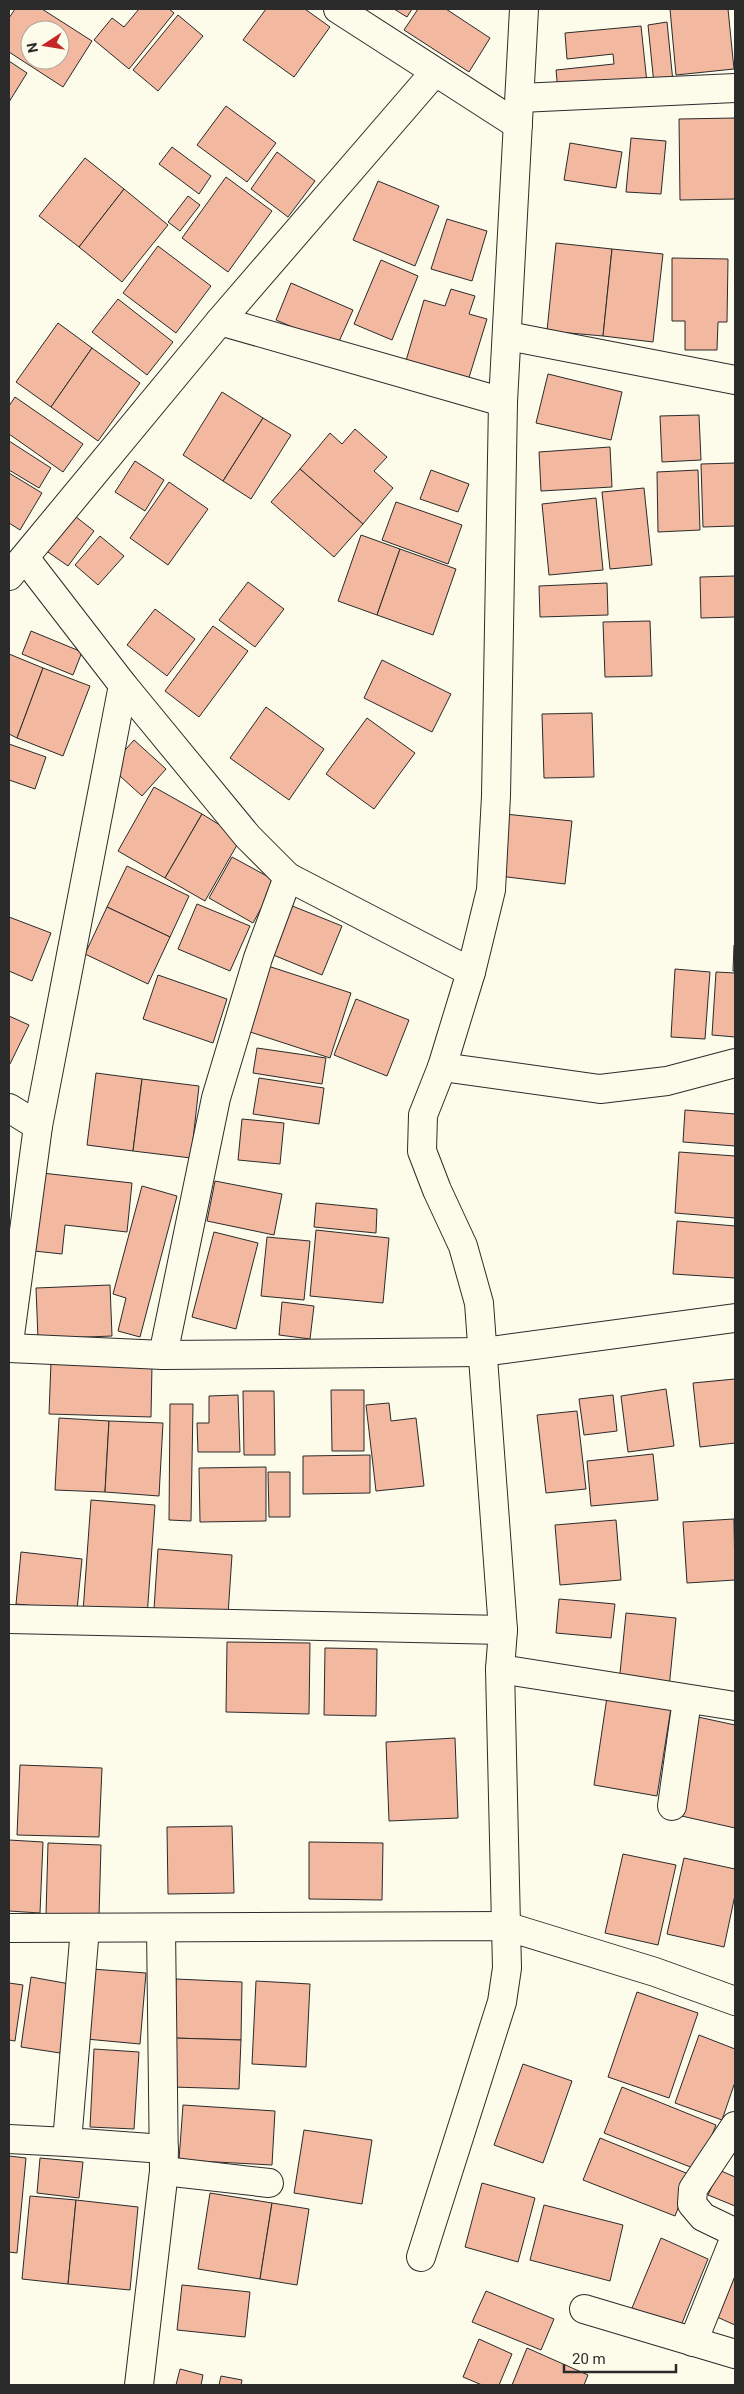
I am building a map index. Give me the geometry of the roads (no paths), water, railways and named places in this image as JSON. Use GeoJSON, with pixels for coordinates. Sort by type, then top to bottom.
{"type":"FeatureCollection","features":[{"type":"Feature","properties":{"kind":"street"},"geometry":{"type":"LineString","coordinates":[[338,9],[434,73],[518,125]]}},
{"type":"Feature","properties":{"kind":"street"},"geometry":{"type":"LineString","coordinates":[[421,2257],[502,2002],[507,1968],[500,1669],[503,1630],[479,1303],[463,1246],[437,1190],[422,1150],[423,1115],[442,1067],[471,972],[492,890],[496,796],[503,402],[524,9]]}},
{"type":"Feature","properties":{"kind":"street"},"geometry":{"type":"LineString","coordinates":[[434,73],[220,321],[17,567],[122,685],[248,837],[288,877],[471,972]]}},
{"type":"Feature","properties":{"kind":"street"},"geometry":{"type":"LineString","coordinates":[[520,98],[735,88]]}},
{"type":"Feature","properties":{"kind":"street"},"geometry":{"type":"LineString","coordinates":[[220,321],[503,402]]}},
{"type":"Feature","properties":{"kind":"street"},"geometry":{"type":"LineString","coordinates":[[508,336],[735,380]]}},
{"type":"Feature","properties":{"kind":"street"},"geometry":{"type":"LineString","coordinates":[[9,1342],[38,1126],[122,685]]}},
{"type":"Feature","properties":{"kind":"street"},"geometry":{"type":"LineString","coordinates":[[163,1355],[216,1098],[258,958],[288,877]]}},
{"type":"Feature","properties":{"kind":"street"},"geometry":{"type":"LineString","coordinates":[[442,1067],[600,1089],[667,1081],[735,1063]]}},
{"type":"Feature","properties":{"kind":"street"},"geometry":{"type":"LineString","coordinates":[[9,1108],[38,1126]]}},
{"type":"Feature","properties":{"kind":"street"},"geometry":{"type":"LineString","coordinates":[[9,1348],[163,1355],[483,1352],[735,1318]]}},
{"type":"Feature","properties":{"kind":"street"},"geometry":{"type":"LineString","coordinates":[[9,1619],[503,1630]]}},
{"type":"Feature","properties":{"kind":"street"},"geometry":{"type":"LineString","coordinates":[[500,1669],[687,1700],[735,1706]]}},
{"type":"Feature","properties":{"kind":"street"},"geometry":{"type":"LineString","coordinates":[[672,1806],[687,1700]]}},
{"type":"Feature","properties":{"kind":"street"},"geometry":{"type":"LineString","coordinates":[[9,1928],[506,1926],[655,1972],[735,2001]]}},
{"type":"Feature","properties":{"kind":"street"},"geometry":{"type":"LineString","coordinates":[[67,2142],[85,1928]]}},
{"type":"Feature","properties":{"kind":"street"},"geometry":{"type":"LineString","coordinates":[[139,2385],[164,2160],[161,1928]]}},
{"type":"Feature","properties":{"kind":"street"},"geometry":{"type":"LineString","coordinates":[[693,2342],[733,2242],[732,2231],[703,2217],[692,2204],[694,2189],[735,2126]]}},
{"type":"Feature","properties":{"kind":"street"},"geometry":{"type":"LineString","coordinates":[[9,2139],[67,2142],[164,2160],[269,2183]]}},
{"type":"Feature","properties":{"kind":"street"},"geometry":{"type":"LineString","coordinates":[[584,2310],[735,2354]]}}]}
